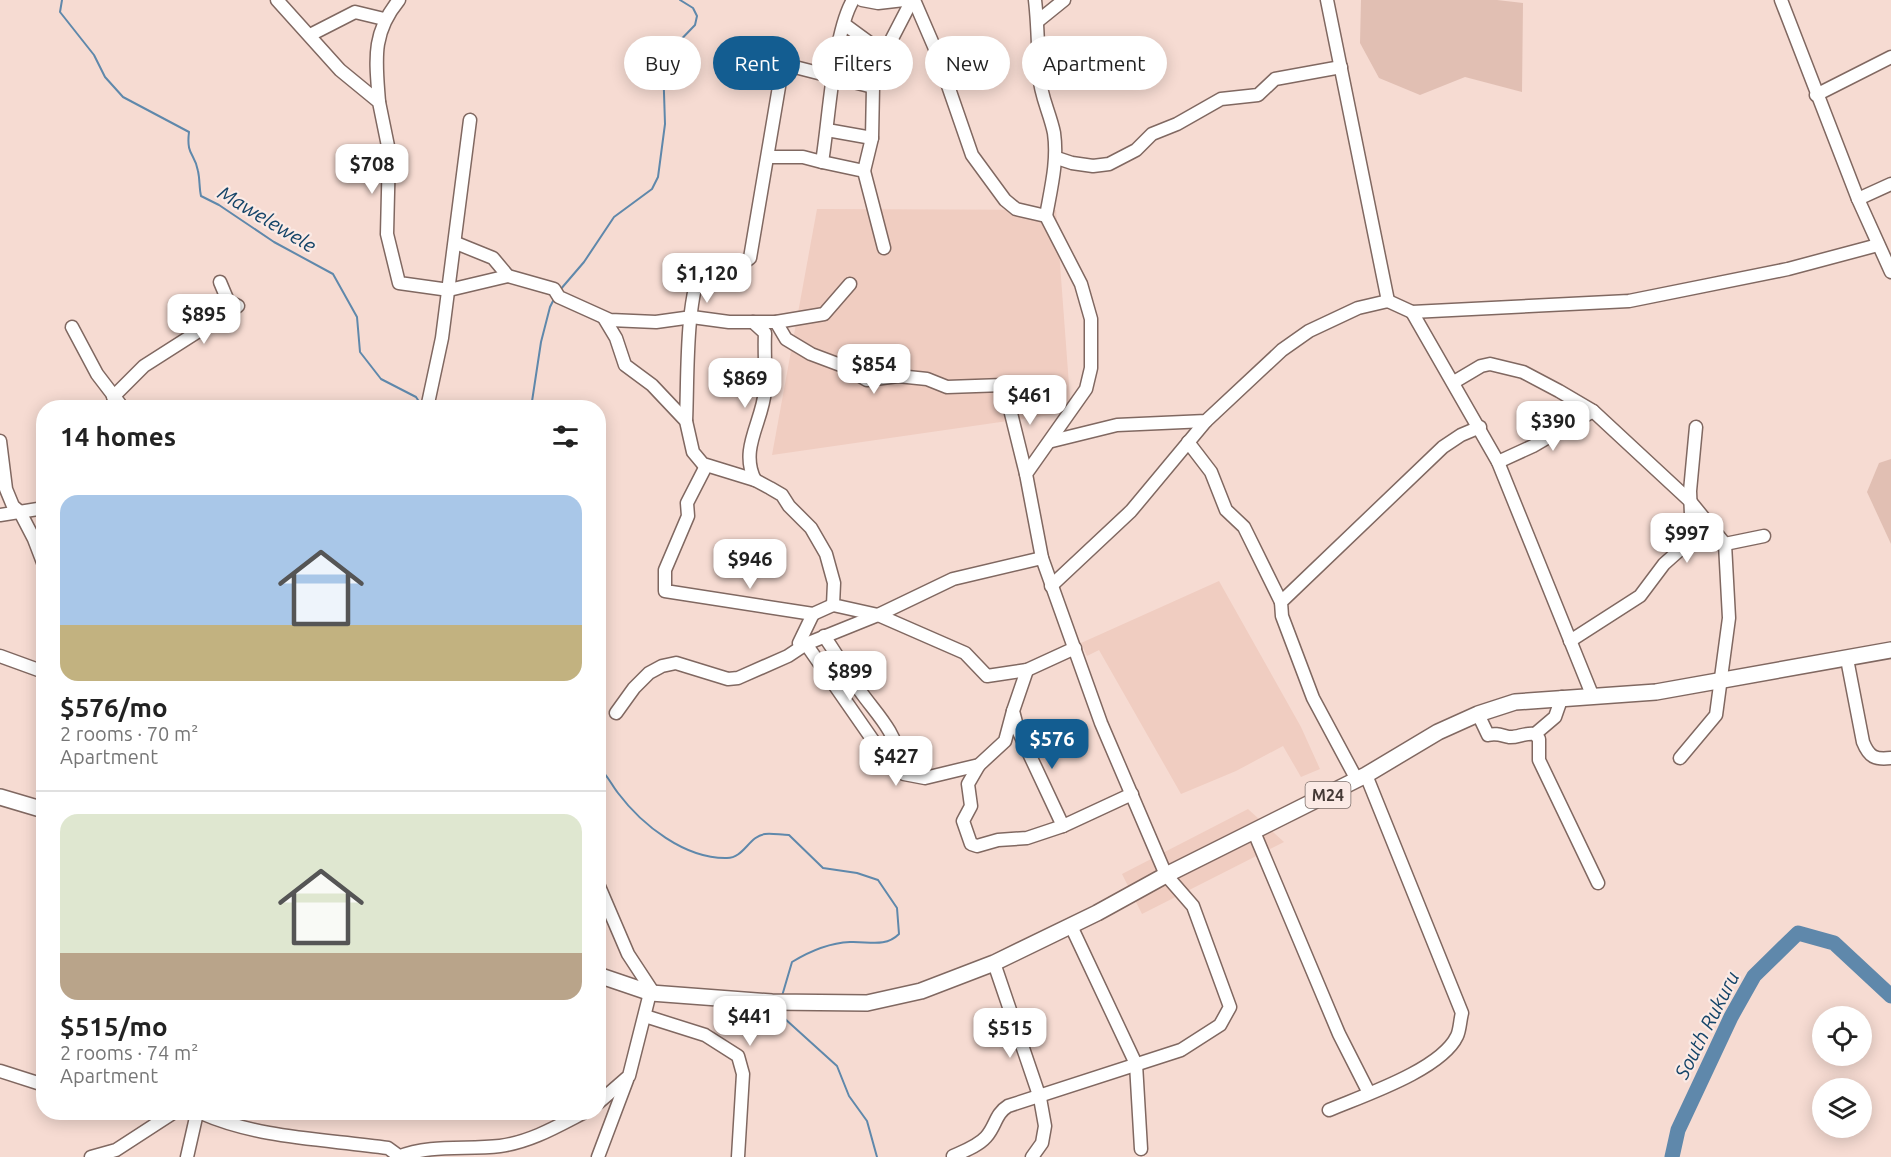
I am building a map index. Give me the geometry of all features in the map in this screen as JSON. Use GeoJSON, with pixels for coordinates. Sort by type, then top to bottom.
{"type":"FeatureCollection","features":[{"type":"Feature","properties":{"kind":"main road","name":"M24"},"geometry":{"type":"LineString","coordinates":[[606,978],[651,993],[779,1002],[867,1003],[921,991],[994,963],[1071,926],[1166,875],[1361,778],[1438,732],[1478,714],[1515,702],[1656,692],[1891,650]]}},
{"type":"Feature","properties":{"kind":"main road"},"geometry":{"type":"LineString","coordinates":[[0,797],[36,808]]}},
{"type":"Feature","properties":{"kind":"street"},"geometry":{"type":"LineString","coordinates":[[277,0],[340,70],[379,102]]}},
{"type":"Feature","properties":{"kind":"street"},"geometry":{"type":"LineString","coordinates":[[399,0],[384,19],[376,55],[379,102],[389,151],[387,234],[399,283],[449,290],[508,276]]}},
{"type":"Feature","properties":{"kind":"street"},"geometry":{"type":"LineString","coordinates":[[842,36],[853,0]]}},
{"type":"Feature","properties":{"kind":"street"},"geometry":{"type":"LineString","coordinates":[[861,0],[878,3],[904,0]]}},
{"type":"Feature","properties":{"kind":"street"},"geometry":{"type":"LineString","coordinates":[[894,36],[913,0]]}},
{"type":"Feature","properties":{"kind":"street"},"geometry":{"type":"LineString","coordinates":[[913,0],[936,51],[972,155],[1005,200],[1016,209],[1047,216]]}},
{"type":"Feature","properties":{"kind":"street"},"geometry":{"type":"LineString","coordinates":[[1026,474],[1052,441],[1086,389],[1091,368],[1091,319],[1081,284],[1047,216],[1057,158],[1053,130],[1042,97],[1035,0]]}},
{"type":"Feature","properties":{"kind":"street"},"geometry":{"type":"LineString","coordinates":[[1038,21],[1064,0]]}},
{"type":"Feature","properties":{"kind":"street"},"geometry":{"type":"LineString","coordinates":[[1328,0],[1388,301]]}},
{"type":"Feature","properties":{"kind":"street"},"geometry":{"type":"LineString","coordinates":[[1781,0],[1858,199],[1891,272]]}},
{"type":"Feature","properties":{"kind":"street"},"geometry":{"type":"LineString","coordinates":[[310,35],[356,12],[384,19]]}},
{"type":"Feature","properties":{"kind":"street"},"geometry":{"type":"LineString","coordinates":[[844,24],[860,36]]}},
{"type":"Feature","properties":{"kind":"street"},"geometry":{"type":"LineString","coordinates":[[1816,95],[1891,57]]}},
{"type":"Feature","properties":{"kind":"street"},"geometry":{"type":"LineString","coordinates":[[812,72],[787,66],[782,69],[770,157],[750,258],[746,261],[703,264],[699,273],[692,317],[686,421],[693,452],[706,466],[755,480],[782,495],[789,506],[811,528],[826,554],[834,584],[833,605]]}},
{"type":"Feature","properties":{"kind":"street"},"geometry":{"type":"LineString","coordinates":[[1057,158],[1093,166],[1109,164],[1136,150],[1152,134],[1177,124],[1221,99],[1258,95],[1275,79],[1341,67]]}},
{"type":"Feature","properties":{"kind":"street"},"geometry":{"type":"LineString","coordinates":[[822,162],[832,90]]}},
{"type":"Feature","properties":{"kind":"street"},"geometry":{"type":"LineString","coordinates":[[873,90],[872,138],[864,171],[884,248]]}},
{"type":"Feature","properties":{"kind":"street"},"geometry":{"type":"LineString","coordinates":[[429,400],[456,243],[470,120]]}},
{"type":"Feature","properties":{"kind":"street"},"geometry":{"type":"LineString","coordinates":[[827,130],[872,138]]}},
{"type":"Feature","properties":{"kind":"street"},"geometry":{"type":"LineString","coordinates":[[770,157],[803,156],[864,171]]}},
{"type":"Feature","properties":{"kind":"street"},"geometry":{"type":"LineString","coordinates":[[1858,199],[1891,184]]}},
{"type":"Feature","properties":{"kind":"street"},"geometry":{"type":"LineString","coordinates":[[456,243],[493,258],[508,276],[557,293],[604,318],[638,322],[692,317],[777,322],[824,314],[850,284]]}},
{"type":"Feature","properties":{"kind":"street"},"geometry":{"type":"LineString","coordinates":[[1051,586],[1131,511],[1206,421],[1282,350],[1309,331],[1358,308],[1388,301],[1412,312],[1629,301],[1788,269],[1878,245]]}},
{"type":"Feature","properties":{"kind":"street"},"geometry":{"type":"LineString","coordinates":[[113,397],[144,366],[238,306],[228,301],[220,282]]}},
{"type":"Feature","properties":{"kind":"street"},"geometry":{"type":"LineString","coordinates":[[1412,312],[1498,462],[1593,697]]}},
{"type":"Feature","properties":{"kind":"street"},"geometry":{"type":"LineString","coordinates":[[604,318],[616,338],[625,365],[652,385],[686,421]]}},
{"type":"Feature","properties":{"kind":"street"},"geometry":{"type":"LineString","coordinates":[[753,322],[765,333],[765,391],[749,451],[749,469],[755,480]]}},
{"type":"Feature","properties":{"kind":"street"},"geometry":{"type":"LineString","coordinates":[[777,322],[786,339],[811,354],[843,366],[867,380],[898,376],[927,379],[947,387],[1004,385],[1026,474],[1042,558],[1051,586],[1101,723],[1166,875],[1193,906],[1230,1007],[1220,1025],[1181,1050],[1040,1098],[1008,1106],[999,1111],[986,1137],[970,1149],[953,1156]]}},
{"type":"Feature","properties":{"kind":"street"},"geometry":{"type":"LineString","coordinates":[[72,327],[83,351],[116,400]]}},
{"type":"Feature","properties":{"kind":"street"},"geometry":{"type":"LineString","coordinates":[[1454,382],[1481,366],[1500,366],[1522,372],[1593,411],[1690,501],[1725,544],[1729,618],[1716,715],[1680,759]]}},
{"type":"Feature","properties":{"kind":"street"},"geometry":{"type":"LineString","coordinates":[[1498,462],[1533,446],[1593,411]]}},
{"type":"Feature","properties":{"kind":"street"},"geometry":{"type":"LineString","coordinates":[[1052,441],[1116,425],[1206,421]]}},
{"type":"Feature","properties":{"kind":"street"},"geometry":{"type":"LineString","coordinates":[[1281,602],[1443,447],[1461,435],[1480,427]]}},
{"type":"Feature","properties":{"kind":"street"},"geometry":{"type":"LineString","coordinates":[[1692,539],[1690,501],[1692,454],[1696,427]]}},
{"type":"Feature","properties":{"kind":"street"},"geometry":{"type":"LineString","coordinates":[[0,441],[6,489],[13,506],[20,512],[36,547]]}},
{"type":"Feature","properties":{"kind":"street"},"geometry":{"type":"LineString","coordinates":[[1188,442],[1215,480],[1226,510],[1244,527],[1281,602],[1282,616],[1313,698],[1361,778],[1462,1013],[1457,1036],[1444,1051],[1423,1067],[1329,1110]]}},
{"type":"Feature","properties":{"kind":"street"},"geometry":{"type":"LineString","coordinates":[[706,466],[687,502],[688,516],[665,570],[664,591],[813,614],[833,605],[878,615],[965,653],[987,676],[1027,670],[1075,648]]}},
{"type":"Feature","properties":{"kind":"street"},"geometry":{"type":"LineString","coordinates":[[0,515],[36,509]]}},
{"type":"Feature","properties":{"kind":"street"},"geometry":{"type":"LineString","coordinates":[[1692,539],[1725,544],[1764,536]]}},
{"type":"Feature","properties":{"kind":"street"},"geometry":{"type":"LineString","coordinates":[[1570,641],[1640,596],[1664,564],[1692,539]]}},
{"type":"Feature","properties":{"kind":"street"},"geometry":{"type":"LineString","coordinates":[[616,713],[634,688],[650,673],[662,666],[676,663],[728,679],[738,678],[788,656],[806,644],[878,615],[953,579],[1042,558]]}},
{"type":"Feature","properties":{"kind":"street"},"geometry":{"type":"LineString","coordinates":[[813,614],[799,643],[806,644],[888,762],[904,774],[925,778],[979,765]]}},
{"type":"Feature","properties":{"kind":"street"},"geometry":{"type":"LineString","coordinates":[[824,636],[848,669],[858,688],[876,708],[898,747],[900,761],[896,768]]}},
{"type":"Feature","properties":{"kind":"street"},"geometry":{"type":"LineString","coordinates":[[0,656],[36,669]]}},
{"type":"Feature","properties":{"kind":"street"},"geometry":{"type":"LineString","coordinates":[[1847,659],[1863,742],[1868,754],[1877,759],[1891,758]]}},
{"type":"Feature","properties":{"kind":"street"},"geometry":{"type":"LineString","coordinates":[[1027,670],[1005,741],[979,765],[968,784],[971,806],[963,820],[971,844],[1027,838],[1063,826],[1132,794]]}},
{"type":"Feature","properties":{"kind":"street"},"geometry":{"type":"LineString","coordinates":[[1535,734],[1555,717],[1562,697]]}},
{"type":"Feature","properties":{"kind":"street"},"geometry":{"type":"LineString","coordinates":[[1013,711],[1018,730],[1063,826]]}},
{"type":"Feature","properties":{"kind":"street"},"geometry":{"type":"LineString","coordinates":[[1478,714],[1488,735],[1497,733],[1510,737],[1527,733],[1535,734],[1539,739],[1539,760],[1598,883]]}},
{"type":"Feature","properties":{"kind":"street"},"geometry":{"type":"LineString","coordinates":[[1254,832],[1339,1034],[1369,1093]]}},
{"type":"Feature","properties":{"kind":"street"},"geometry":{"type":"LineString","coordinates":[[598,1157],[629,1076],[651,993],[649,984],[628,954],[606,903]]}},
{"type":"Feature","properties":{"kind":"street"},"geometry":{"type":"LineString","coordinates":[[1071,926],[1136,1064],[1141,1149]]}},
{"type":"Feature","properties":{"kind":"street"},"geometry":{"type":"LineString","coordinates":[[994,963],[1040,1098],[1045,1126],[1042,1143],[1032,1157]]}},
{"type":"Feature","properties":{"kind":"street"},"geometry":{"type":"LineString","coordinates":[[645,1016],[705,1035],[738,1056],[743,1074],[738,1157]]}},
{"type":"Feature","properties":{"kind":"street"},"geometry":{"type":"LineString","coordinates":[[0,1071],[36,1082]]}},
{"type":"Feature","properties":{"kind":"street"},"geometry":{"type":"LineString","coordinates":[[606,1096],[629,1076]]}},
{"type":"Feature","properties":{"kind":"street"},"geometry":{"type":"LineString","coordinates":[[91,1157],[116,1150],[162,1120]]}},
{"type":"Feature","properties":{"kind":"street"},"geometry":{"type":"LineString","coordinates":[[187,1157],[197,1120]]}},
{"type":"Feature","properties":{"kind":"street"},"geometry":{"type":"LineString","coordinates":[[217,1120],[273,1135],[388,1148],[399,1156],[500,1146],[544,1133],[569,1120]]}},
{"type":"Feature","properties":{"kind":"shaded area"},"geometry":{"type":"Polygon","coordinates":[[[1361,0],[1497,0],[1523,3],[1522,92],[1465,77],[1420,95],[1379,78],[1360,43],[1361,0]]]}},
{"type":"Feature","properties":{"kind":"shaded area"},"geometry":{"type":"Polygon","coordinates":[[[817,209],[1056,210],[1071,412],[772,455],[817,209]]]}},
{"type":"Feature","properties":{"kind":"shaded area"},"geometry":{"type":"Polygon","coordinates":[[[1891,459],[1891,544],[1867,492],[1879,463],[1891,459]]]}},
{"type":"Feature","properties":{"kind":"shaded area"},"geometry":{"type":"Polygon","coordinates":[[[1219,581],[1301,727],[1320,769],[1301,777],[1283,746],[1236,771],[1181,794],[1099,650],[1087,656],[1081,643],[1219,581]]]}},
{"type":"Feature","properties":{"kind":"shaded area"},"geometry":{"type":"Polygon","coordinates":[[[1248,809],[1284,842],[1142,914],[1122,874],[1248,809]]]}},
{"type":"Feature","properties":{"kind":"waterway","name":"Mawelewele"},"geometry":{"type":"LineString","coordinates":[[62,0],[60,12],[94,55],[105,77],[123,97],[189,132],[189,146],[197,165],[201,196],[219,205],[274,242],[333,274],[357,317],[360,352],[381,379],[418,400]]}},
{"type":"Feature","properties":{"kind":"waterway"},"geometry":{"type":"LineString","coordinates":[[560,290],[584,262],[614,217],[652,189],[658,177],[665,124],[663,62],[669,52],[695,25],[697,16],[693,8],[680,0]]}},
{"type":"Feature","properties":{"kind":"waterway"},"geometry":{"type":"LineString","coordinates":[[532,400],[541,342],[550,307],[555,297]]}},
{"type":"Feature","properties":{"kind":"waterway","name":"Mawelewele"},"geometry":{"type":"LineString","coordinates":[[606,776],[639,817],[666,838],[696,853],[711,857],[733,857],[759,836],[789,835],[823,868],[857,873],[878,880],[897,908],[899,934],[888,941],[842,943],[819,948],[806,954],[792,962],[782,996]]}},
{"type":"Feature","properties":{"kind":"waterway","name":"South Rukuru"},"geometry":{"type":"LineString","coordinates":[[1672,1157],[1678,1130],[1731,1017],[1754,976],[1798,933],[1834,943],[1891,996]]}},
{"type":"Feature","properties":{"kind":"waterway","name":"Mawelewele"},"geometry":{"type":"LineString","coordinates":[[782,1008],[784,1018],[837,1066],[849,1096],[867,1121],[877,1157]]}}]}
